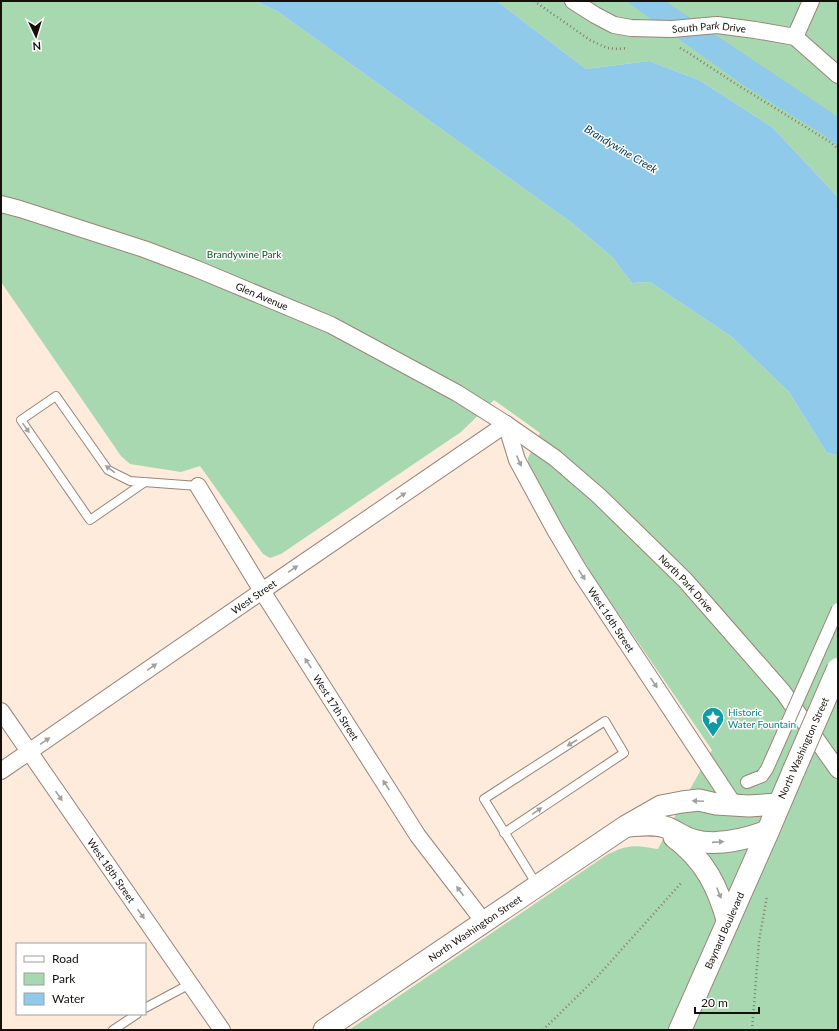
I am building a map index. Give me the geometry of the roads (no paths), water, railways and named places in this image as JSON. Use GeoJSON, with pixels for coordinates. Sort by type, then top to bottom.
{"type":"FeatureCollection","features":[{"type":"Feature","properties":{"kind":"main road","name":"North Washington Street"},"geometry":{"type":"LineString","coordinates":[[768,831],[778,804],[838,669]]}},
{"type":"Feature","properties":{"kind":"main road","name":"Baynard Boulevard"},"geometry":{"type":"LineString","coordinates":[[680,1030],[768,831]]}},
{"type":"Feature","properties":{"kind":"street","name":"South Park Drive"},"geometry":{"type":"LineString","coordinates":[[573,1],[614,25],[631,28],[697,28],[717,25],[795,37]]}},
{"type":"Feature","properties":{"kind":"street"},"geometry":{"type":"LineString","coordinates":[[811,1],[795,37],[838,75]]}},
{"type":"Feature","properties":{"kind":"street","name":"Glen Avenue"},"geometry":{"type":"LineString","coordinates":[[1,204],[20,208],[144,249],[197,269],[331,325],[457,393],[506,424]]}},
{"type":"Feature","properties":{"kind":"street","name":"West Street"},"geometry":{"type":"LineString","coordinates":[[1,771],[506,424]]}},
{"type":"Feature","properties":{"kind":"street","name":"North Park Drive"},"geometry":{"type":"LineString","coordinates":[[506,424],[555,458],[599,496],[685,580],[783,692],[838,770]]}},
{"type":"Feature","properties":{"kind":"street","name":"West 16th Street"},"geometry":{"type":"LineString","coordinates":[[506,424],[517,460],[580,572],[734,805]]}},
{"type":"Feature","properties":{"kind":"street","name":"West 17th Street"},"geometry":{"type":"LineString","coordinates":[[198,486],[262,591],[418,836],[484,922]]}},
{"type":"Feature","properties":{"kind":"street"},"geometry":{"type":"LineString","coordinates":[[747,782],[762,776],[767,769],[838,609]]}},
{"type":"Feature","properties":{"kind":"street","name":"West 18th Street"},"geometry":{"type":"LineString","coordinates":[[1,711],[222,1030]]}},
{"type":"Feature","properties":{"kind":"street","name":"North Washington Street"},"geometry":{"type":"LineString","coordinates":[[324,1030],[626,826],[661,806],[699,800],[734,805],[760,806],[778,804]]}},
{"type":"Feature","properties":{"kind":"street"},"geometry":{"type":"LineString","coordinates":[[656,825],[689,848],[700,861],[718,890],[728,923]]}},
{"type":"Feature","properties":{"kind":"street"},"geometry":{"type":"LineString","coordinates":[[626,826],[656,825],[667,828],[692,840],[704,843],[738,840],[768,831]]}},
{"type":"Feature","properties":{"kind":"lane"},"geometry":{"type":"LineString","coordinates":[[145,482],[90,520],[20,420],[56,396],[108,470],[130,481],[145,482],[198,486]]}},
{"type":"Feature","properties":{"kind":"lane"},"geometry":{"type":"LineString","coordinates":[[504,833],[624,753],[605,722],[484,799],[504,833],[538,886]]}},
{"type":"Feature","properties":{"kind":"lane"},"geometry":{"type":"LineString","coordinates":[[146,1007],[190,984]]}},
{"type":"Feature","properties":{"kind":"lane"},"geometry":{"type":"LineString","coordinates":[[113,1030],[136,1015]]}},
{"type":"Feature","properties":{"kind":"water","name":"Brandywine Creek"},"geometry":{"type":"Polygon","coordinates":[[[255,1],[497,1],[586,69],[649,61],[699,80],[772,127],[838,197],[838,455],[827,453],[789,392],[732,337],[650,282],[632,283],[612,257],[572,223],[277,11],[255,1]]]}},
{"type":"Feature","properties":{"kind":"water"},"geometry":{"type":"Polygon","coordinates":[[[626,1],[665,1],[838,117],[838,147],[824,135],[743,85],[626,1]]]}},
{"type":"Feature","properties":{"kind":"place","name":"Historic Water Fountain"},"geometry":{"type":"Point","coordinates":[713,738]}},
{"type":"Feature","properties":{"kind":"park label","name":"Brandywine Park"},"geometry":{"type":"Point","coordinates":[244,254]}}]}
